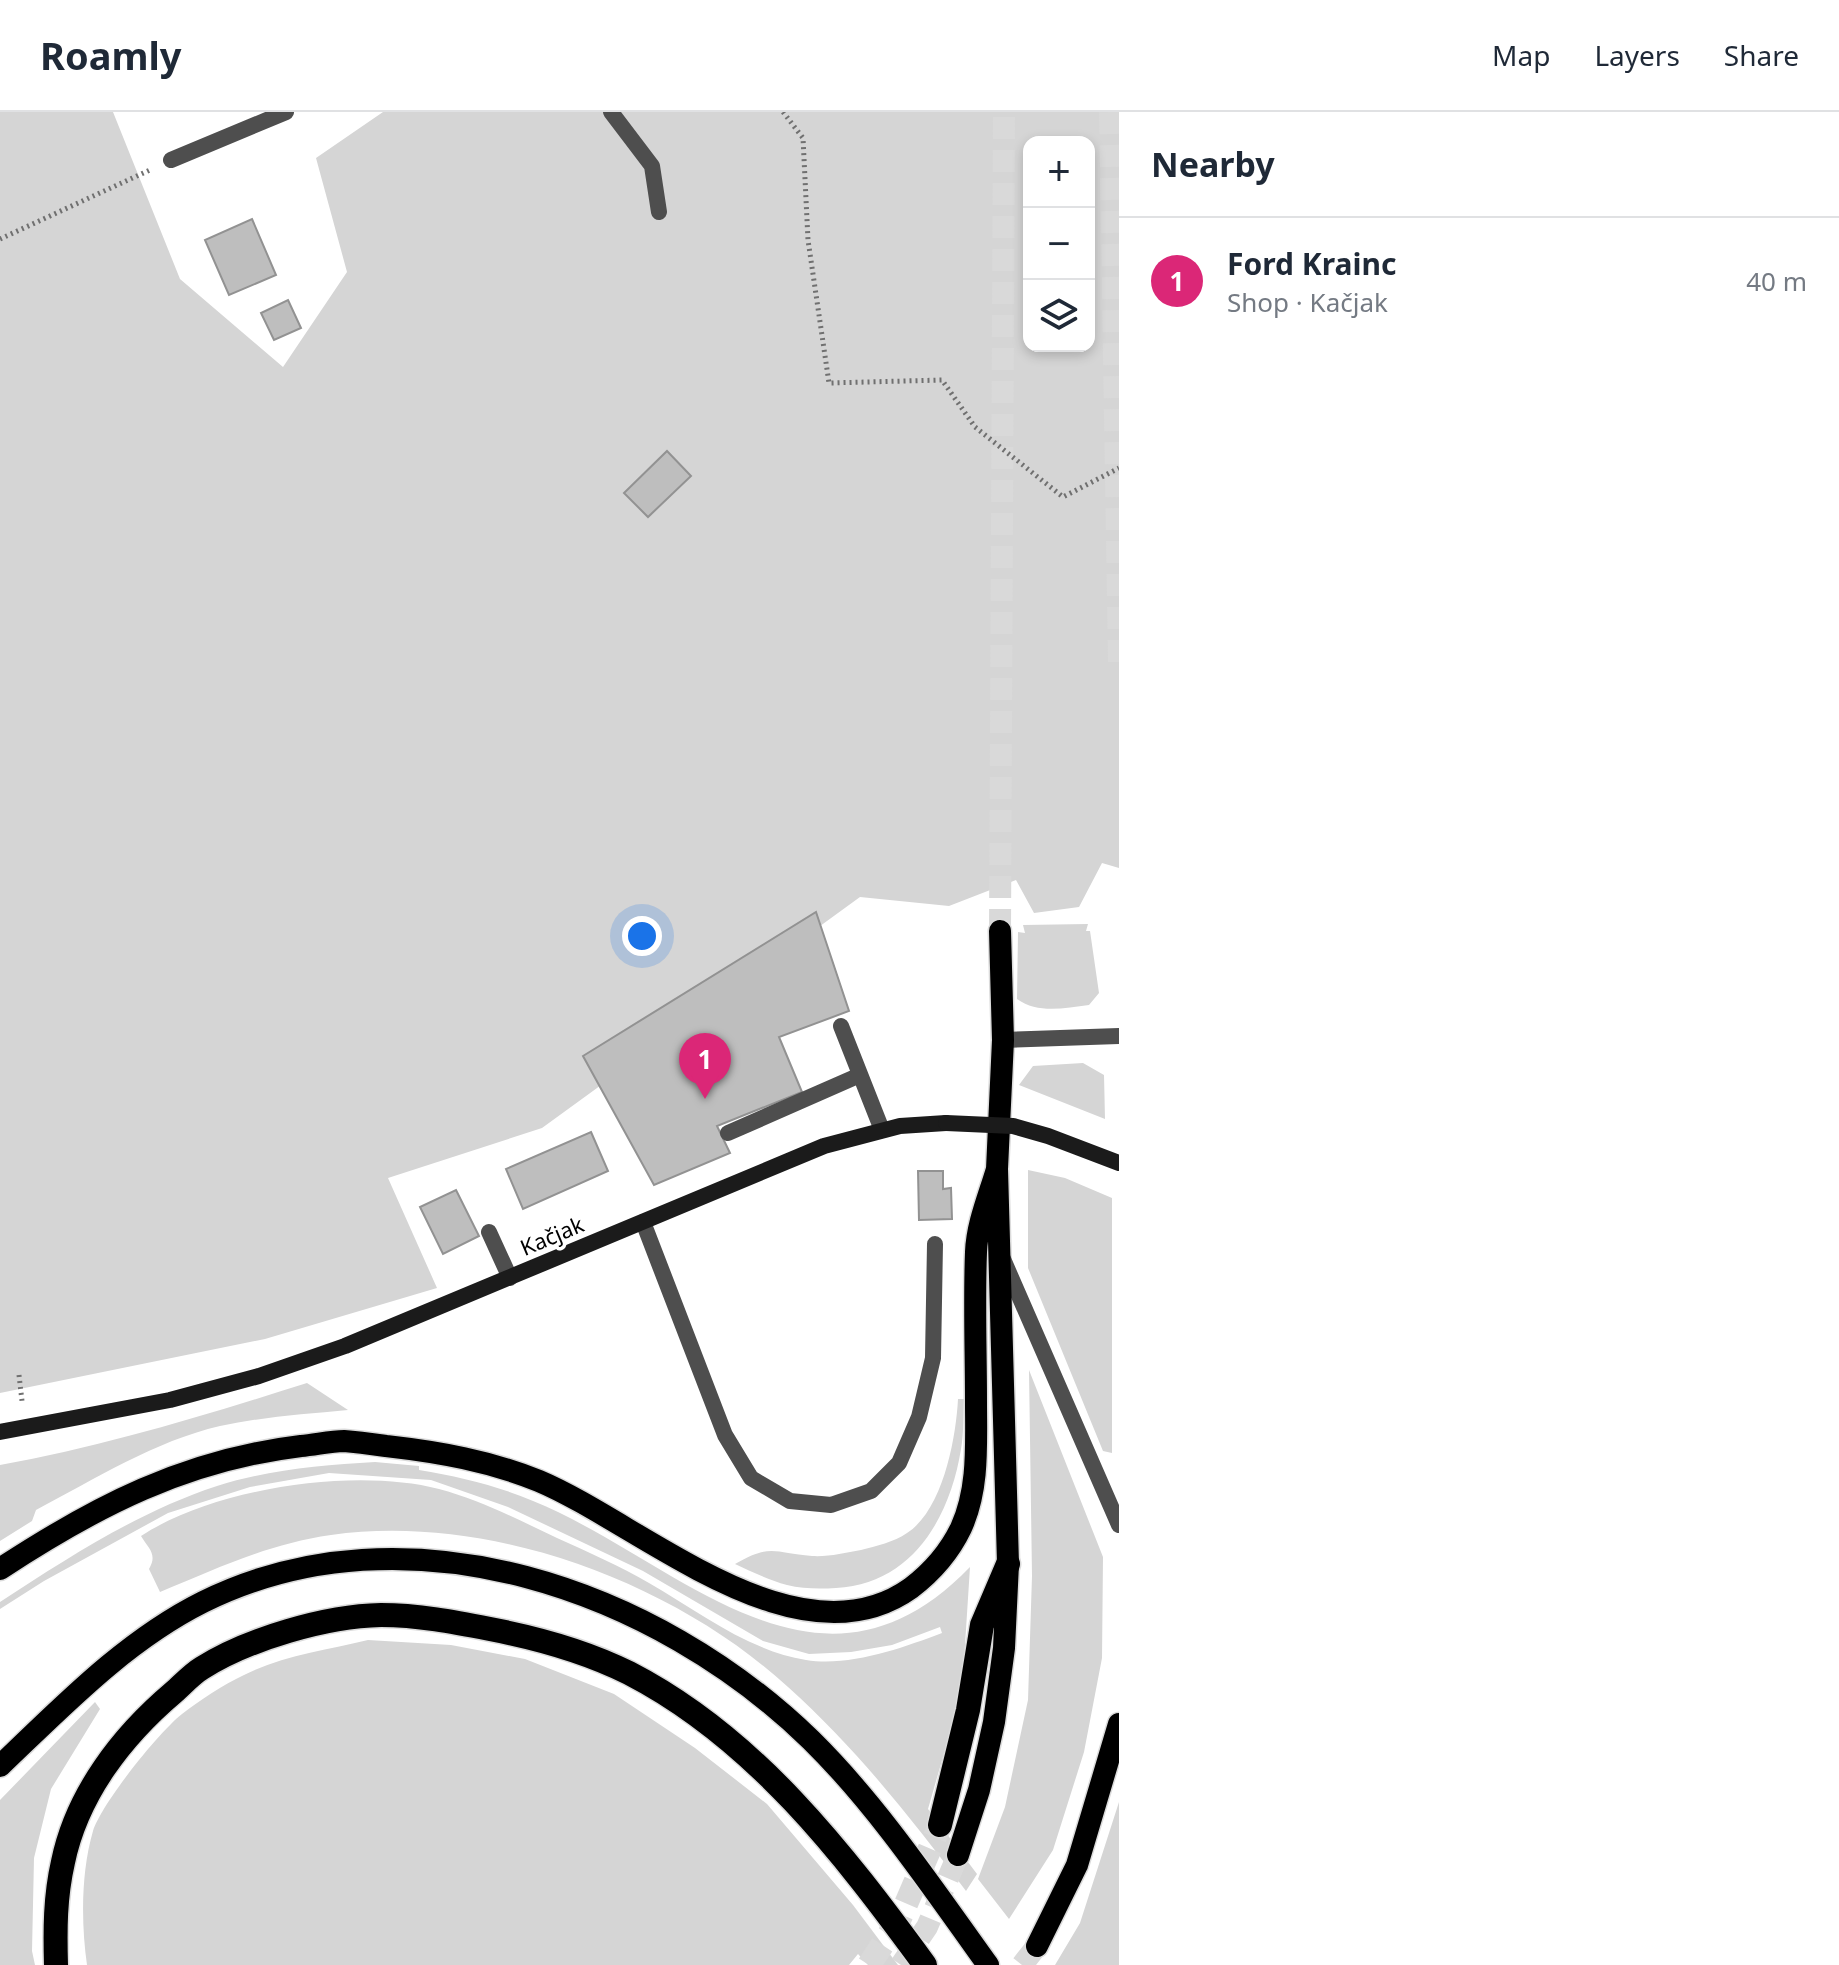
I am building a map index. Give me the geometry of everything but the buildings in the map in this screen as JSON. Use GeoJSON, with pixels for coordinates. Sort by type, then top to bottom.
{"type":"FeatureCollection","features":[{"type":"Feature","properties":{"kind":"highway"},"geometry":{"type":"LineString","coordinates":[[958,1855],[979,1790],[994,1722],[1004,1648],[1008,1564],[997,1169],[1003,1040],[1000,931]]}},
{"type":"Feature","properties":{"kind":"highway"},"geometry":{"type":"LineString","coordinates":[[0,1569],[109,1503],[163,1480],[261,1451],[343,1441],[455,1454],[539,1481],[696,1567],[777,1604],[834,1612],[865,1609],[885,1603],[912,1587],[936,1566],[962,1526],[970,1500],[976,1453],[976,1248],[997,1169]]}},
{"type":"Feature","properties":{"kind":"highway"},"geometry":{"type":"LineString","coordinates":[[0,1766],[82,1687],[144,1637],[204,1602],[275,1574],[345,1560],[420,1559],[491,1568],[558,1586],[631,1614],[695,1650],[755,1691],[811,1740],[858,1792],[988,1965]]}},
{"type":"Feature","properties":{"kind":"highway"},"geometry":{"type":"LineString","coordinates":[[940,1825],[968,1710],[982,1625],[1008,1564]]}},
{"type":"Feature","properties":{"kind":"highway"},"geometry":{"type":"LineString","coordinates":[[56,1965],[55,1914],[63,1859],[85,1799],[110,1759],[142,1719],[201,1668],[255,1643],[317,1622],[380,1615],[440,1620],[520,1634],[580,1652],[629,1673],[679,1703],[739,1747],[792,1796],[879,1902],[925,1965]]}},
{"type":"Feature","properties":{"kind":"highway"},"geometry":{"type":"LineString","coordinates":[[1037,1946],[1077,1865],[1119,1724]]}},
{"type":"Feature","properties":{"kind":"main road","name":"Kačjak"},"geometry":{"type":"LineString","coordinates":[[0,1432],[170,1400],[259,1376],[358,1342],[824,1146],[882,1130],[946,1123],[1013,1126],[1119,1163]]}},
{"type":"Feature","properties":{"kind":"street"},"geometry":{"type":"LineString","coordinates":[[171,160],[286,112]]}},
{"type":"Feature","properties":{"kind":"street"},"geometry":{"type":"LineString","coordinates":[[611,112],[652,166],[659,212]]}},
{"type":"Feature","properties":{"kind":"street"},"geometry":{"type":"LineString","coordinates":[[841,1026],[882,1130]]}},
{"type":"Feature","properties":{"kind":"street"},"geometry":{"type":"LineString","coordinates":[[1003,1040],[1119,1036]]}},
{"type":"Feature","properties":{"kind":"street"},"geometry":{"type":"LineString","coordinates":[[728,1133],[860,1075]]}},
{"type":"Feature","properties":{"kind":"street"},"geometry":{"type":"LineString","coordinates":[[643,1222],[725,1435],[751,1478],[790,1501],[831,1505],[871,1491],[899,1463],[919,1417],[933,1358],[935,1244]]}},
{"type":"Feature","properties":{"kind":"street"},"geometry":{"type":"LineString","coordinates":[[489,1232],[510,1278]]}},
{"type":"Feature","properties":{"kind":"street"},"geometry":{"type":"LineString","coordinates":[[1000,1250],[1119,1525]]}},
{"type":"Feature","properties":{"kind":"path"},"geometry":{"type":"LineString","coordinates":[[783,112],[803,138],[808,240],[829,383],[942,380],[975,427],[1063,497],[1119,468]]}},
{"type":"Feature","properties":{"kind":"path"},"geometry":{"type":"LineString","coordinates":[[0,239],[171,160]]}},
{"type":"Feature","properties":{"kind":"path"},"geometry":{"type":"LineString","coordinates":[[19,1375],[22,1401]]}},
{"type":"Feature","properties":{"kind":"shaded area"},"geometry":{"type":"Polygon","coordinates":[[[0,112],[113,112],[180,279],[283,367],[347,272],[316,158],[383,112],[1119,112],[1119,868],[1102,863],[1079,907],[1034,913],[1016,880],[949,906],[860,897],[542,1128],[388,1178],[437,1288],[265,1339],[0,1393],[0,112]]]}},
{"type":"Feature","properties":{"kind":"shaded area"},"geometry":{"type":"Polygon","coordinates":[[[1088,924],[1086,931],[1090,931],[1099,993],[1089,1005],[1042,1008],[1017,999],[1018,932],[1025,933],[1023,925],[1088,924]]]}},
{"type":"Feature","properties":{"kind":"shaded area"},"geometry":{"type":"Polygon","coordinates":[[[1083,1063],[1104,1075],[1105,1119],[1019,1085],[1033,1066],[1083,1063]]]}},
{"type":"Feature","properties":{"kind":"shaded area"},"geometry":{"type":"Polygon","coordinates":[[[1028,1170],[1065,1178],[1112,1198],[1112,1453],[1103,1451],[1028,1268],[1028,1170]]]}},
{"type":"Feature","properties":{"kind":"shaded area"},"geometry":{"type":"Polygon","coordinates":[[[1029,1370],[1103,1557],[1102,1658],[1084,1752],[1053,1850],[1009,1919],[978,1879],[1005,1807],[1028,1700],[1032,1576],[1029,1370]]]}},
{"type":"Feature","properties":{"kind":"shaded area"},"geometry":{"type":"Polygon","coordinates":[[[307,1383],[348,1410],[236,1423],[172,1441],[36,1510],[32,1521],[0,1541],[0,1465],[117,1439],[307,1383]]]}},
{"type":"Feature","properties":{"kind":"shaded area"},"geometry":{"type":"Polygon","coordinates":[[[958,1399],[964,1399],[962,1443],[956,1475],[937,1522],[923,1543],[906,1560],[886,1574],[863,1584],[824,1589],[787,1585],[735,1564],[765,1551],[824,1556],[861,1550],[907,1533],[930,1508],[938,1491],[950,1452],[958,1399]]]}},
{"type":"Feature","properties":{"kind":"shaded area"},"geometry":{"type":"Polygon","coordinates":[[[375,1462],[419,1466],[419,1470],[473,1481],[524,1497],[558,1512],[712,1598],[762,1620],[813,1633],[865,1630],[917,1610],[970,1567],[963,1676],[928,1809],[977,1874],[966,1891],[882,1784],[837,1734],[788,1687],[741,1649],[690,1615],[634,1587],[575,1563],[514,1545],[452,1535],[391,1531],[331,1535],[286,1544],[160,1592],[149,1569],[153,1559],[151,1551],[141,1536],[171,1519],[245,1494],[327,1482],[367,1480],[405,1483],[439,1489],[514,1517],[627,1571],[744,1639],[785,1655],[823,1661],[858,1658],[942,1633],[940,1627],[892,1645],[851,1652],[809,1654],[763,1641],[643,1571],[508,1507],[431,1480],[329,1473],[250,1487],[168,1513],[44,1581],[0,1609],[0,1602],[78,1552],[132,1522],[188,1497],[236,1480],[275,1472],[375,1462]]]}},
{"type":"Feature","properties":{"kind":"shaded area"},"geometry":{"type":"Polygon","coordinates":[[[368,1640],[451,1645],[525,1659],[614,1694],[695,1748],[767,1804],[853,1905],[898,1965],[868,1965],[858,1954],[849,1965],[87,1965],[83,1898],[93,1831],[107,1804],[146,1752],[182,1714],[236,1679],[289,1658],[368,1640]]]}},
{"type":"Feature","properties":{"kind":"shaded area"},"geometry":{"type":"Polygon","coordinates":[[[95,1702],[100,1709],[51,1789],[34,1858],[32,1951],[35,1965],[0,1965],[0,1800],[95,1702]]]}},
{"type":"Feature","properties":{"kind":"shaded area"},"geometry":{"type":"Polygon","coordinates":[[[1119,1802],[1119,1965],[1055,1965],[1080,1923],[1119,1802]]]}},
{"type":"Feature","properties":{"kind":"tunnel"},"geometry":{"type":"LineString","coordinates":[[1000,931],[1004,112]]}},
{"type":"Feature","properties":{"kind":"tunnel"},"geometry":{"type":"LineString","coordinates":[[1110,112],[1119,662]]}},
{"type":"Feature","properties":{"kind":"tunnel"},"geometry":{"type":"LineString","coordinates":[[869,1965],[900,1918],[940,1825]]}},
{"type":"Feature","properties":{"kind":"tunnel"},"geometry":{"type":"LineString","coordinates":[[901,1965],[927,1927],[958,1855]]}},
{"type":"Feature","properties":{"kind":"tunnel"},"geometry":{"type":"LineString","coordinates":[[1022,1965],[1037,1946]]}},
{"type":"Feature","properties":{"kind":"place","name":"Ford Krainc"},"geometry":{"type":"Point","coordinates":[705,1099]}}]}
